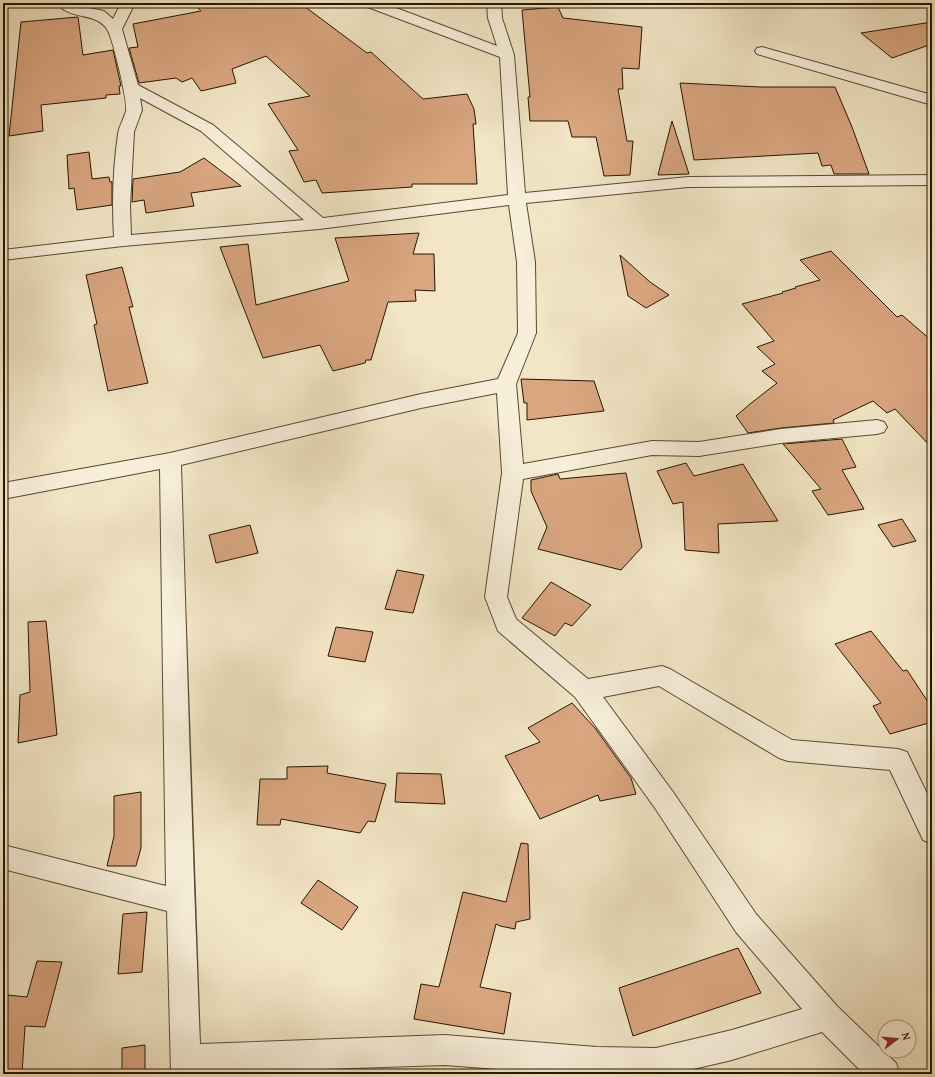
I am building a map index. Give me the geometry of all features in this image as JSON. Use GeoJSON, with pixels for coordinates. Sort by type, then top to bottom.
{"type":"FeatureCollection","features":[{"type":"Feature","properties":{"kind":"street"},"geometry":{"type":"LineString","coordinates":[[64,3],[80,11],[99,14],[115,29],[131,87],[134,110],[126,132],[121,206],[123,241]]}},
{"type":"Feature","properties":{"kind":"street"},"geometry":{"type":"LineString","coordinates":[[115,29],[128,3]]}},
{"type":"Feature","properties":{"kind":"street"},"geometry":{"type":"LineString","coordinates":[[370,3],[507,55]]}},
{"type":"Feature","properties":{"kind":"street"},"geometry":{"type":"LineString","coordinates":[[494,3],[495,18],[507,55],[517,198],[526,262],[527,333],[506,384],[513,473],[496,597],[506,624],[584,690],[664,800],[746,923],[827,1016],[886,1074]]}},
{"type":"Feature","properties":{"kind":"street"},"geometry":{"type":"LineString","coordinates":[[762,51],[932,100]]}},
{"type":"Feature","properties":{"kind":"street"},"geometry":{"type":"LineString","coordinates":[[131,87],[207,128],[319,224]]}},
{"type":"Feature","properties":{"kind":"street"},"geometry":{"type":"LineString","coordinates":[[3,255],[123,241],[319,224],[517,198],[688,182],[932,180]]}},
{"type":"Feature","properties":{"kind":"street"},"geometry":{"type":"LineString","coordinates":[[3,491],[170,460],[421,401],[506,384]]}},
{"type":"Feature","properties":{"kind":"street"},"geometry":{"type":"LineString","coordinates":[[513,473],[652,448],[699,449],[780,436],[877,428]]}},
{"type":"Feature","properties":{"kind":"street"},"geometry":{"type":"LineString","coordinates":[[170,460],[178,750],[180,902],[186,1067],[445,1050],[597,1062],[656,1063],[732,1045],[827,1016]]}},
{"type":"Feature","properties":{"kind":"street"},"geometry":{"type":"LineString","coordinates":[[584,690],[662,676],[788,750],[898,760],[932,832]]}},
{"type":"Feature","properties":{"kind":"street"},"geometry":{"type":"LineString","coordinates":[[3,857],[180,902]]}},
{"type":"Feature","properties":{"kind":"building"},"geometry":{"type":"Polygon","coordinates":[[[193,3],[300,3],[367,53],[371,52],[423,99],[467,94],[474,109],[476,124],[473,124],[477,184],[412,184],[412,187],[322,193],[316,180],[304,182],[289,151],[298,150],[268,104],[310,96],[266,56],[232,69],[236,83],[201,91],[192,78],[182,82],[176,78],[139,83],[129,48],[138,47],[133,24],[201,11],[193,3]]]}},
{"type":"Feature","properties":{"kind":"building"},"geometry":{"type":"Polygon","coordinates":[[[558,7],[563,18],[642,27],[639,69],[622,68],[623,89],[618,89],[627,141],[633,141],[630,175],[604,176],[596,137],[572,137],[568,121],[530,121],[528,97],[530,97],[522,10],[558,7]]]}},
{"type":"Feature","properties":{"kind":"building"},"geometry":{"type":"Polygon","coordinates":[[[78,17],[83,55],[113,50],[121,86],[119,86],[120,94],[106,95],[106,98],[41,105],[43,131],[9,136],[21,22],[78,17]]]}},
{"type":"Feature","properties":{"kind":"building"},"geometry":{"type":"Polygon","coordinates":[[[932,22],[932,44],[892,58],[861,33],[932,22]]]}},
{"type":"Feature","properties":{"kind":"building"},"geometry":{"type":"Polygon","coordinates":[[[680,83],[760,87],[835,87],[852,127],[869,174],[834,174],[831,165],[822,166],[818,153],[694,160],[680,83]]]}},
{"type":"Feature","properties":{"kind":"building"},"geometry":{"type":"Polygon","coordinates":[[[672,121],[689,174],[658,175],[672,121]]]}},
{"type":"Feature","properties":{"kind":"building"},"geometry":{"type":"Polygon","coordinates":[[[89,152],[92,179],[109,177],[110,182],[112,182],[112,205],[77,210],[74,188],[69,189],[67,155],[89,152]]]}},
{"type":"Feature","properties":{"kind":"building"},"geometry":{"type":"Polygon","coordinates":[[[204,158],[241,186],[191,193],[194,206],[146,213],[144,200],[132,202],[133,179],[180,172],[204,158]]]}},
{"type":"Feature","properties":{"kind":"building"},"geometry":{"type":"Polygon","coordinates":[[[419,233],[413,254],[434,254],[435,291],[415,290],[416,301],[388,302],[371,360],[366,360],[365,363],[333,371],[320,345],[263,358],[220,247],[248,244],[256,305],[349,281],[335,238],[419,233]]]}},
{"type":"Feature","properties":{"kind":"building"},"geometry":{"type":"Polygon","coordinates":[[[831,251],[897,317],[902,315],[932,341],[932,448],[895,409],[887,413],[873,401],[833,420],[834,423],[748,433],[736,416],[777,383],[762,371],[775,364],[757,347],[774,341],[742,304],[783,293],[782,292],[796,288],[795,287],[820,280],[800,260],[831,251]]]}},
{"type":"Feature","properties":{"kind":"building"},"geometry":{"type":"Polygon","coordinates":[[[620,255],[650,282],[669,295],[646,308],[628,296],[620,255]]]}},
{"type":"Feature","properties":{"kind":"building"},"geometry":{"type":"Polygon","coordinates":[[[122,267],[133,307],[129,307],[148,383],[108,391],[94,325],[97,324],[86,275],[122,267]]]}},
{"type":"Feature","properties":{"kind":"building"},"geometry":{"type":"Polygon","coordinates":[[[521,379],[594,381],[604,411],[527,420],[527,403],[524,403],[521,379]]]}},
{"type":"Feature","properties":{"kind":"building"},"geometry":{"type":"Polygon","coordinates":[[[842,439],[856,467],[842,470],[864,509],[828,515],[812,491],[821,489],[783,444],[842,439]]]}},
{"type":"Feature","properties":{"kind":"building"},"geometry":{"type":"Polygon","coordinates":[[[686,463],[694,476],[743,464],[778,521],[718,524],[719,553],[685,550],[683,502],[673,504],[657,471],[686,463]]]}},
{"type":"Feature","properties":{"kind":"building"},"geometry":{"type":"Polygon","coordinates":[[[626,473],[642,547],[621,570],[538,549],[547,527],[531,491],[531,480],[558,474],[560,479],[626,473]]]}},
{"type":"Feature","properties":{"kind":"building"},"geometry":{"type":"Polygon","coordinates":[[[902,519],[916,541],[893,547],[878,525],[902,519]]]}},
{"type":"Feature","properties":{"kind":"building"},"geometry":{"type":"Polygon","coordinates":[[[250,525],[258,553],[216,563],[209,535],[250,525]]]}},
{"type":"Feature","properties":{"kind":"building"},"geometry":{"type":"Polygon","coordinates":[[[397,570],[424,575],[413,613],[385,609],[397,570]]]}},
{"type":"Feature","properties":{"kind":"building"},"geometry":{"type":"Polygon","coordinates":[[[551,582],[591,605],[572,626],[565,623],[555,636],[522,618],[551,582]]]}},
{"type":"Feature","properties":{"kind":"building"},"geometry":{"type":"Polygon","coordinates":[[[46,621],[57,735],[18,743],[20,695],[30,692],[28,622],[46,621]]]}},
{"type":"Feature","properties":{"kind":"building"},"geometry":{"type":"Polygon","coordinates":[[[336,627],[373,632],[365,662],[328,656],[336,627]]]}},
{"type":"Feature","properties":{"kind":"building"},"geometry":{"type":"Polygon","coordinates":[[[871,631],[903,671],[907,670],[932,708],[932,722],[890,734],[873,706],[881,703],[835,644],[871,631]]]}},
{"type":"Feature","properties":{"kind":"building"},"geometry":{"type":"Polygon","coordinates":[[[572,703],[595,728],[631,778],[636,794],[600,801],[598,795],[540,819],[505,756],[540,742],[528,728],[572,703]]]}},
{"type":"Feature","properties":{"kind":"building"},"geometry":{"type":"Polygon","coordinates":[[[328,766],[327,773],[386,784],[375,822],[368,821],[360,833],[281,819],[280,825],[257,825],[260,779],[287,779],[287,767],[328,766]]]}},
{"type":"Feature","properties":{"kind":"building"},"geometry":{"type":"Polygon","coordinates":[[[397,773],[441,774],[445,804],[395,802],[397,773]]]}},
{"type":"Feature","properties":{"kind":"building"},"geometry":{"type":"Polygon","coordinates":[[[141,792],[141,848],[136,866],[107,866],[114,836],[114,796],[141,792]]]}},
{"type":"Feature","properties":{"kind":"building"},"geometry":{"type":"Polygon","coordinates":[[[521,843],[528,844],[530,919],[516,922],[515,929],[496,924],[480,987],[511,993],[504,1034],[414,1019],[421,984],[439,987],[463,892],[506,902],[521,843]]]}},
{"type":"Feature","properties":{"kind":"building"},"geometry":{"type":"Polygon","coordinates":[[[318,880],[358,907],[342,930],[301,903],[318,880]]]}},
{"type":"Feature","properties":{"kind":"building"},"geometry":{"type":"Polygon","coordinates":[[[147,912],[142,972],[118,974],[123,914],[147,912]]]}},
{"type":"Feature","properties":{"kind":"building"},"geometry":{"type":"Polygon","coordinates":[[[738,948],[761,993],[633,1036],[619,988],[738,948]]]}},
{"type":"Feature","properties":{"kind":"building"},"geometry":{"type":"Polygon","coordinates":[[[37,961],[62,962],[45,1027],[25,1026],[22,1074],[3,1074],[3,1008],[7,995],[27,997],[37,961]]]}},
{"type":"Feature","properties":{"kind":"building"},"geometry":{"type":"Polygon","coordinates":[[[145,1045],[145,1074],[122,1074],[122,1048],[145,1045]]]}}]}
